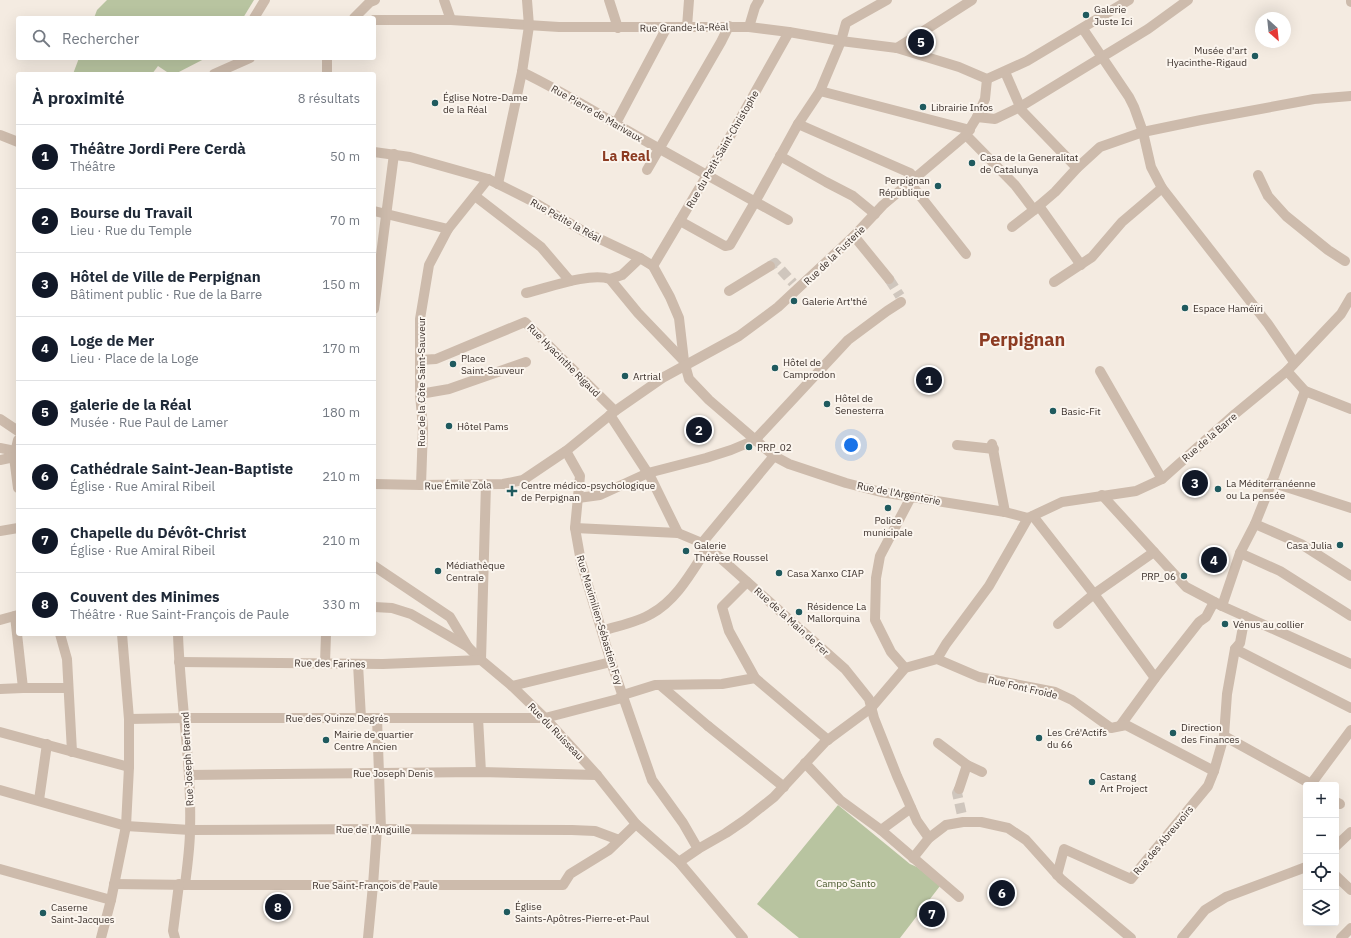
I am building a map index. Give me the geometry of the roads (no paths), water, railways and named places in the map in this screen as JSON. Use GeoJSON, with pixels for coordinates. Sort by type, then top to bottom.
{"type":"FeatureCollection","features":[{"type":"Feature","properties":{"kind":"street"},"geometry":{"type":"LineString","coordinates":[[255,16],[265,0]]}},
{"type":"Feature","properties":{"kind":"street"},"geometry":{"type":"LineString","coordinates":[[444,0],[451,20]]}},
{"type":"Feature","properties":{"kind":"street"},"geometry":{"type":"LineString","coordinates":[[498,184],[522,72],[529,26],[527,0]]}},
{"type":"Feature","properties":{"kind":"street"},"geometry":{"type":"LineString","coordinates":[[609,0],[618,28]]}},
{"type":"Feature","properties":{"kind":"street"},"geometry":{"type":"LineString","coordinates":[[687,27],[689,0]]}},
{"type":"Feature","properties":{"kind":"street"},"geometry":{"type":"LineString","coordinates":[[749,27],[755,7],[759,0]]}},
{"type":"Feature","properties":{"kind":"street"},"geometry":{"type":"LineString","coordinates":[[680,221],[725,246],[730,245],[798,124],[820,91],[841,41],[846,23],[886,0]]}},
{"type":"Feature","properties":{"kind":"street"},"geometry":{"type":"LineString","coordinates":[[897,48],[972,0]]}},
{"type":"Feature","properties":{"kind":"street"},"geometry":{"type":"LineString","coordinates":[[978,117],[995,119],[1020,107],[1148,29],[1188,0]]}},
{"type":"Feature","properties":{"kind":"street"},"geometry":{"type":"LineString","coordinates":[[356,16],[372,1]]}},
{"type":"Feature","properties":{"kind":"street"},"geometry":{"type":"LineString","coordinates":[[986,79],[1005,72],[1027,61],[1083,29],[1122,2]]}},
{"type":"Feature","properties":{"kind":"street","name":"Rue Grande-la-Réal"},"geometry":{"type":"LineString","coordinates":[[376,20],[451,20],[529,26],[618,28],[749,27],[897,48],[959,67],[986,79]]}},
{"type":"Feature","properties":{"kind":"street"},"geometry":{"type":"LineString","coordinates":[[647,170],[729,26]]}},
{"type":"Feature","properties":{"kind":"street"},"geometry":{"type":"LineString","coordinates":[[616,123],[667,27]]}},
{"type":"Feature","properties":{"kind":"street"},"geometry":{"type":"LineString","coordinates":[[1083,29],[1129,97],[1134,107],[1143,132],[1151,167],[1162,188],[1268,324],[1294,362]]}},
{"type":"Feature","properties":{"kind":"street","name":"Rue du Petit-Saint-Christophe"},"geometry":{"type":"LineString","coordinates":[[652,266],[735,128],[789,32]]}},
{"type":"Feature","properties":{"kind":"street"},"geometry":{"type":"LineString","coordinates":[[218,72],[227,60]]}},
{"type":"Feature","properties":{"kind":"street"},"geometry":{"type":"LineString","coordinates":[[218,72],[245,60]]}},
{"type":"Feature","properties":{"kind":"street"},"geometry":{"type":"LineString","coordinates":[[327,60],[327,72]]}},
{"type":"Feature","properties":{"kind":"street","name":"Rue Pierre de Marivaux"},"geometry":{"type":"LineString","coordinates":[[522,72],[545,83],[788,220]]}},
{"type":"Feature","properties":{"kind":"street"},"geometry":{"type":"LineString","coordinates":[[1005,72],[1022,111],[1077,168]]}},
{"type":"Feature","properties":{"kind":"street","name":"Rue de la Fusterie"},"geometry":{"type":"LineString","coordinates":[[612,413],[685,363],[739,336],[778,307],[796,286],[854,236],[875,214],[968,132],[978,117],[985,99],[986,79]]}},
{"type":"Feature","properties":{"kind":"street"},"geometry":{"type":"LineString","coordinates":[[820,91],[968,132],[1037,208],[1080,265]]}},
{"type":"Feature","properties":{"kind":"street"},"geometry":{"type":"LineString","coordinates":[[1012,227],[1055,192],[1077,168],[1100,147],[1143,132],[1314,99],[1351,96]]}},
{"type":"Feature","properties":{"kind":"street"},"geometry":{"type":"LineString","coordinates":[[798,124],[910,173],[912,181],[966,254]]}},
{"type":"Feature","properties":{"kind":"street"},"geometry":{"type":"LineString","coordinates":[[0,135],[16,141]]}},
{"type":"Feature","properties":{"kind":"street","name":"Rue Petite la Réal"},"geometry":{"type":"LineString","coordinates":[[376,152],[418,159],[488,179],[532,201],[583,231],[640,258],[652,266],[670,297],[679,318],[685,363]]}},
{"type":"Feature","properties":{"kind":"street"},"geometry":{"type":"LineString","coordinates":[[376,292],[394,154]]}},
{"type":"Feature","properties":{"kind":"street"},"geometry":{"type":"LineString","coordinates":[[780,156],[853,196],[875,214]]}},
{"type":"Feature","properties":{"kind":"street"},"geometry":{"type":"LineString","coordinates":[[1258,175],[1268,196],[1286,216],[1328,250],[1345,261]]}},
{"type":"Feature","properties":{"kind":"street","name":"Rue de la Côte Saint-Sauveur"},"geometry":{"type":"LineString","coordinates":[[421,485],[423,428],[420,394],[420,319],[429,265],[448,229],[472,197],[475,196],[488,179]]}},
{"type":"Feature","properties":{"kind":"street"},"geometry":{"type":"LineString","coordinates":[[1054,282],[1092,257],[1122,222],[1162,188]]}},
{"type":"Feature","properties":{"kind":"street"},"geometry":{"type":"LineString","coordinates":[[475,196],[541,247],[570,281]]}},
{"type":"Feature","properties":{"kind":"street"},"geometry":{"type":"LineString","coordinates":[[376,212],[448,229]]}},
{"type":"Feature","properties":{"kind":"street"},"geometry":{"type":"LineString","coordinates":[[854,236],[890,279]]}},
{"type":"Feature","properties":{"kind":"street"},"geometry":{"type":"LineString","coordinates":[[526,293],[570,281],[595,277],[610,279],[622,275],[640,258]]}},
{"type":"Feature","properties":{"kind":"street"},"geometry":{"type":"LineString","coordinates":[[729,291],[770,266]]}},
{"type":"Feature","properties":{"kind":"street"},"geometry":{"type":"LineString","coordinates":[[610,279],[638,313],[685,363]]}},
{"type":"Feature","properties":{"kind":"street","name":"Rue de la Barre"},"geometry":{"type":"LineString","coordinates":[[1031,517],[1062,502],[1136,491],[1162,479],[1235,414],[1287,371],[1341,314],[1351,297]]}},
{"type":"Feature","properties":{"kind":"street"},"geometry":{"type":"LineString","coordinates":[[578,498],[600,495],[648,473],[706,458],[755,440],[848,340],[901,302]]}},
{"type":"Feature","properties":{"kind":"street","name":"Rue Hyacinthe Rigaud"},"geometry":{"type":"LineString","coordinates":[[420,360],[436,359],[525,322],[612,413]]}},
{"type":"Feature","properties":{"kind":"street"},"geometry":{"type":"LineString","coordinates":[[420,394],[450,389],[526,362]]}},
{"type":"Feature","properties":{"kind":"street","name":"Rue de l'Argenterie"},"geometry":{"type":"LineString","coordinates":[[685,363],[689,379],[709,400],[774,456],[789,464],[846,483],[881,492],[1031,517]]}},
{"type":"Feature","properties":{"kind":"street"},"geometry":{"type":"LineString","coordinates":[[1100,371],[1162,479]]}},
{"type":"Feature","properties":{"kind":"street"},"geometry":{"type":"LineString","coordinates":[[1287,371],[1305,391],[1351,409]]}},
{"type":"Feature","properties":{"kind":"street"},"geometry":{"type":"LineString","coordinates":[[1123,725],[1155,678],[1199,622],[1218,604],[1240,553],[1255,524],[1305,391]]}},
{"type":"Feature","properties":{"kind":"street"},"geometry":{"type":"LineString","coordinates":[[612,413],[648,473],[678,533]]}},
{"type":"Feature","properties":{"kind":"street","name":"Rue Émile Zola"},"geometry":{"type":"LineString","coordinates":[[376,484],[503,484],[523,480],[566,451],[612,413]]}},
{"type":"Feature","properties":{"kind":"street"},"geometry":{"type":"LineString","coordinates":[[0,419],[16,430]]}},
{"type":"Feature","properties":{"kind":"street"},"geometry":{"type":"LineString","coordinates":[[957,445],[993,446],[1005,512]]}},
{"type":"Feature","properties":{"kind":"street"},"geometry":{"type":"LineString","coordinates":[[16,447],[14,454],[16,471]]}},
{"type":"Feature","properties":{"kind":"street"},"geometry":{"type":"LineString","coordinates":[[0,448],[14,454]]}},
{"type":"Feature","properties":{"kind":"street","name":"Rue Maximilien-Sébastien Foy"},"geometry":{"type":"LineString","coordinates":[[566,451],[580,476],[575,528],[581,562],[611,662],[652,780],[683,823],[698,849]]}},
{"type":"Feature","properties":{"kind":"street"},"geometry":{"type":"LineString","coordinates":[[0,460],[14,454]]}},
{"type":"Feature","properties":{"kind":"street"},"geometry":{"type":"LineString","coordinates":[[602,631],[650,615],[662,607],[676,594],[705,545],[774,456]]}},
{"type":"Feature","properties":{"kind":"street"},"geometry":{"type":"LineString","coordinates":[[1271,482],[1351,508]]}},
{"type":"Feature","properties":{"kind":"street"},"geometry":{"type":"LineString","coordinates":[[480,660],[486,484]]}},
{"type":"Feature","properties":{"kind":"street"},"geometry":{"type":"LineString","coordinates":[[1102,495],[1186,587],[1218,604],[1351,664]]}},
{"type":"Feature","properties":{"kind":"street"},"geometry":{"type":"LineString","coordinates":[[905,668],[891,652],[875,620],[876,578],[880,556],[911,497]]}},
{"type":"Feature","properties":{"kind":"street"},"geometry":{"type":"LineString","coordinates":[[679,862],[745,820],[784,787],[828,740],[871,708],[905,668],[937,659],[946,644],[989,586],[1031,517],[1094,594],[1155,678]]}},
{"type":"Feature","properties":{"kind":"street"},"geometry":{"type":"LineString","coordinates":[[1255,524],[1301,544],[1351,576]]}},
{"type":"Feature","properties":{"kind":"street"},"geometry":{"type":"LineString","coordinates":[[0,531],[16,528]]}},
{"type":"Feature","properties":{"kind":"street","name":"Rue de la Main de Fer"},"geometry":{"type":"LineString","coordinates":[[575,528],[678,533],[705,545],[845,669],[869,699],[897,776],[917,821],[929,838]]}},
{"type":"Feature","properties":{"kind":"street"},"geometry":{"type":"LineString","coordinates":[[1058,624],[1094,594],[1154,552]]}},
{"type":"Feature","properties":{"kind":"street"},"geometry":{"type":"LineString","coordinates":[[1240,553],[1280,571],[1351,616]]}},
{"type":"Feature","properties":{"kind":"street"},"geometry":{"type":"LineString","coordinates":[[376,567],[450,617],[468,647]]}},
{"type":"Feature","properties":{"kind":"street"},"geometry":{"type":"LineString","coordinates":[[747,582],[722,607],[730,630],[755,678],[828,740]]}},
{"type":"Feature","properties":{"kind":"street"},"geometry":{"type":"LineString","coordinates":[[376,607],[392,608],[411,614],[468,647]]}},
{"type":"Feature","properties":{"kind":"street"},"geometry":{"type":"LineString","coordinates":[[0,620],[16,615]]}},
{"type":"Feature","properties":{"kind":"street","name":"Rue des Abreuvoirs"},"geometry":{"type":"LineString","coordinates":[[1057,875],[1064,849],[1131,879],[1208,786],[1224,736],[1227,694],[1236,649],[1240,643],[1245,616]]}},
{"type":"Feature","properties":{"kind":"street"},"geometry":{"type":"LineString","coordinates":[[18,636],[23,688]]}},
{"type":"Feature","properties":{"kind":"street"},"geometry":{"type":"LineString","coordinates":[[61,636],[67,660],[72,752]]}},
{"type":"Feature","properties":{"kind":"street"},"geometry":{"type":"LineString","coordinates":[[101,938],[111,900],[126,826],[129,766],[129,719],[122,636]]}},
{"type":"Feature","properties":{"kind":"street","name":"Rue Joseph Bertrand"},"geometry":{"type":"LineString","coordinates":[[175,938],[173,931],[190,830],[189,776],[178,636]]}},
{"type":"Feature","properties":{"kind":"street"},"geometry":{"type":"LineString","coordinates":[[325,663],[326,636]]}},
{"type":"Feature","properties":{"kind":"street","name":"Rue du Ruisseau"},"geometry":{"type":"LineString","coordinates":[[468,647],[480,660],[512,686],[545,718],[597,774],[636,824],[679,862],[743,938]]}},
{"type":"Feature","properties":{"kind":"street"},"geometry":{"type":"LineString","coordinates":[[1236,649],[1351,708]]}},
{"type":"Feature","properties":{"kind":"street","name":"Rue Font Froide"},"geometry":{"type":"LineString","coordinates":[[937,659],[979,677],[1055,692],[1072,700],[1111,728],[1123,725],[1214,770]]}},
{"type":"Feature","properties":{"kind":"street","name":"Rue des Farines"},"geometry":{"type":"LineString","coordinates":[[179,662],[383,664],[480,660]]}},
{"type":"Feature","properties":{"kind":"street"},"geometry":{"type":"LineString","coordinates":[[512,686],[611,662]]}},
{"type":"Feature","properties":{"kind":"street"},"geometry":{"type":"LineString","coordinates":[[358,664],[360,718]]}},
{"type":"Feature","properties":{"kind":"street","name":"Rue des Quinze Degrés"},"geometry":{"type":"LineString","coordinates":[[129,719],[545,718],[618,699],[623,695],[660,684],[722,684],[755,678]]}},
{"type":"Feature","properties":{"kind":"street"},"geometry":{"type":"LineString","coordinates":[[660,684],[708,726],[784,787]]}},
{"type":"Feature","properties":{"kind":"street"},"geometry":{"type":"LineString","coordinates":[[0,689],[68,688]]}},
{"type":"Feature","properties":{"kind":"street"},"geometry":{"type":"LineString","coordinates":[[368,938],[379,829],[377,718]]}},
{"type":"Feature","properties":{"kind":"street"},"geometry":{"type":"LineString","coordinates":[[478,718],[480,772]]}},
{"type":"Feature","properties":{"kind":"street"},"geometry":{"type":"LineString","coordinates":[[1313,782],[1351,730]]}},
{"type":"Feature","properties":{"kind":"street"},"geometry":{"type":"LineString","coordinates":[[0,732],[129,766]]}},
{"type":"Feature","properties":{"kind":"street"},"geometry":{"type":"LineString","coordinates":[[1224,736],[1308,782]]}},
{"type":"Feature","properties":{"kind":"street"},"geometry":{"type":"LineString","coordinates":[[39,800],[47,744]]}},
{"type":"Feature","properties":{"kind":"street"},"geometry":{"type":"LineString","coordinates":[[938,744],[967,765],[982,772]]}},
{"type":"Feature","properties":{"kind":"street"},"geometry":{"type":"LineString","coordinates":[[805,763],[840,800],[881,830],[959,897]]}},
{"type":"Feature","properties":{"kind":"street"},"geometry":{"type":"LineString","coordinates":[[959,789],[967,765]]}},
{"type":"Feature","properties":{"kind":"street","name":"Rue Joseph Denis"},"geometry":{"type":"LineString","coordinates":[[189,776],[480,772],[597,774]]}},
{"type":"Feature","properties":{"kind":"street","name":"Rue de l'Anguille"},"geometry":{"type":"LineString","coordinates":[[0,790],[126,826],[190,830],[379,829],[595,831],[619,840]]}},
{"type":"Feature","properties":{"kind":"street"},"geometry":{"type":"LineString","coordinates":[[881,830],[911,808]]}},
{"type":"Feature","properties":{"kind":"street"},"geometry":{"type":"LineString","coordinates":[[913,858],[929,838],[946,825],[962,818],[1008,828],[1026,840],[1057,875],[1131,938]]}},
{"type":"Feature","properties":{"kind":"street"},"geometry":{"type":"LineString","coordinates":[[619,840],[636,824]]}},
{"type":"Feature","properties":{"kind":"street"},"geometry":{"type":"LineString","coordinates":[[1339,843],[1351,832]]}},
{"type":"Feature","properties":{"kind":"street","name":"Rue Saint-François de Paule"},"geometry":{"type":"LineString","coordinates":[[114,884],[563,885],[570,874],[609,850],[619,840]]}},
{"type":"Feature","properties":{"kind":"street"},"geometry":{"type":"LineString","coordinates":[[1182,938],[1206,910],[1226,897],[1303,868]]}},
{"type":"Feature","properties":{"kind":"street"},"geometry":{"type":"LineString","coordinates":[[0,869],[111,900]]}},
{"type":"Feature","properties":{"kind":"street"},"geometry":{"type":"LineString","coordinates":[[1339,879],[1351,890]]}},
{"type":"Feature","properties":{"kind":"street"},"geometry":{"type":"LineString","coordinates":[[1341,938],[1351,928]]}},
{"type":"Feature","properties":{"kind":"tunnel"},"geometry":{"type":"LineString","coordinates":[[770,266],[775,263],[793,283]]}},
{"type":"Feature","properties":{"kind":"tunnel"},"geometry":{"type":"LineString","coordinates":[[889,279],[900,296]]}},
{"type":"Feature","properties":{"kind":"tunnel"},"geometry":{"type":"LineString","coordinates":[[959,789],[957,793],[962,815]]}},
{"type":"Feature","properties":{"kind":"place","name":"Galerie Juste Ici"},"geometry":{"type":"Point","coordinates":[1086,15]}},
{"type":"Feature","properties":{"kind":"place","name":"galerie de la Réal"},"geometry":{"type":"Point","coordinates":[921,42]}},
{"type":"Feature","properties":{"kind":"place","name":"Musée d'art Hyacinthe-Rigaud"},"geometry":{"type":"Point","coordinates":[1255,56]}},
{"type":"Feature","properties":{"kind":"place","name":"Église Notre-Dame de la Réal"},"geometry":{"type":"Point","coordinates":[435,103]}},
{"type":"Feature","properties":{"kind":"place","name":"Librairie Infos"},"geometry":{"type":"Point","coordinates":[923,107]}},
{"type":"Feature","properties":{"kind":"place","name":"Casa de la Generalitat de Catalunya"},"geometry":{"type":"Point","coordinates":[972,163]}},
{"type":"Feature","properties":{"kind":"place","name":"Perpignan République"},"geometry":{"type":"Point","coordinates":[938,186]}},
{"type":"Feature","properties":{"kind":"place","name":"Galerie Art'thé"},"geometry":{"type":"Point","coordinates":[794,301]}},
{"type":"Feature","properties":{"kind":"place","name":"Espace Haméïri"},"geometry":{"type":"Point","coordinates":[1185,308]}},
{"type":"Feature","properties":{"kind":"place","name":"Place Saint-Sauveur"},"geometry":{"type":"Point","coordinates":[453,364]}},
{"type":"Feature","properties":{"kind":"place","name":"Hôtel de Camprodon"},"geometry":{"type":"Point","coordinates":[775,368]}},
{"type":"Feature","properties":{"kind":"place","name":"Artrial"},"geometry":{"type":"Point","coordinates":[625,376]}},
{"type":"Feature","properties":{"kind":"place","name":"Théâtre Jordi Pere Cerdà"},"geometry":{"type":"Point","coordinates":[929,380]}},
{"type":"Feature","properties":{"kind":"place","name":"Hôtel de Senesterra"},"geometry":{"type":"Point","coordinates":[827,404]}},
{"type":"Feature","properties":{"kind":"place","name":"Basic-Fit"},"geometry":{"type":"Point","coordinates":[1053,411]}},
{"type":"Feature","properties":{"kind":"place","name":"Hôtel Pams"},"geometry":{"type":"Point","coordinates":[449,426]}},
{"type":"Feature","properties":{"kind":"place","name":"Bourse du Travail"},"geometry":{"type":"Point","coordinates":[699,430]}},
{"type":"Feature","properties":{"kind":"place","name":"PRP_02"},"geometry":{"type":"Point","coordinates":[749,447]}},
{"type":"Feature","properties":{"kind":"place","name":"Hôtel de Ville de Perpignan"},"geometry":{"type":"Point","coordinates":[1195,483]}},
{"type":"Feature","properties":{"kind":"place","name":"La Méditerranéenne ou La pensée"},"geometry":{"type":"Point","coordinates":[1218,489]}},
{"type":"Feature","properties":{"kind":"place","name":"Centre médico-psychologique de Perpignan"},"geometry":{"type":"Point","coordinates":[512,491]}},
{"type":"Feature","properties":{"kind":"place","name":"Police municipale"},"geometry":{"type":"Point","coordinates":[888,508]}},
{"type":"Feature","properties":{"kind":"place","name":"Casa Julia"},"geometry":{"type":"Point","coordinates":[1340,545]}},
{"type":"Feature","properties":{"kind":"place","name":"Galerie Thérèse Roussel"},"geometry":{"type":"Point","coordinates":[686,551]}},
{"type":"Feature","properties":{"kind":"place","name":"Loge de Mer"},"geometry":{"type":"Point","coordinates":[1214,560]}},
{"type":"Feature","properties":{"kind":"place","name":"Médiathèque Centrale"},"geometry":{"type":"Point","coordinates":[438,571]}},
{"type":"Feature","properties":{"kind":"place","name":"Casa Xanxo CIAP"},"geometry":{"type":"Point","coordinates":[779,573]}},
{"type":"Feature","properties":{"kind":"place","name":"PRP_06"},"geometry":{"type":"Point","coordinates":[1184,576]}},
{"type":"Feature","properties":{"kind":"place","name":"Résidence La Mallorquina"},"geometry":{"type":"Point","coordinates":[799,612]}},
{"type":"Feature","properties":{"kind":"place","name":"Vénus au collier"},"geometry":{"type":"Point","coordinates":[1225,624]}},
{"type":"Feature","properties":{"kind":"place","name":"Direction des Finances"},"geometry":{"type":"Point","coordinates":[1173,733]}},
{"type":"Feature","properties":{"kind":"place","name":"Les Cré'Actifs du 66"},"geometry":{"type":"Point","coordinates":[1039,738]}},
{"type":"Feature","properties":{"kind":"place","name":"Mairie de quartier Centre Ancien"},"geometry":{"type":"Point","coordinates":[326,740]}},
{"type":"Feature","properties":{"kind":"place","name":"Castang Art Project"},"geometry":{"type":"Point","coordinates":[1092,782]}},
{"type":"Feature","properties":{"kind":"place","name":"Cathédrale Saint-Jean-Baptiste"},"geometry":{"type":"Point","coordinates":[1002,893]}},
{"type":"Feature","properties":{"kind":"place","name":"Couvent des Minimes"},"geometry":{"type":"Point","coordinates":[278,907]}},
{"type":"Feature","properties":{"kind":"place","name":"Église Saints-Apôtres-Pierre-et-Paul"},"geometry":{"type":"Point","coordinates":[507,912]}},
{"type":"Feature","properties":{"kind":"place","name":"Caserne Saint-Jacques"},"geometry":{"type":"Point","coordinates":[43,913]}},
{"type":"Feature","properties":{"kind":"place","name":"Chapelle du Dévôt-Christ"},"geometry":{"type":"Point","coordinates":[932,914]}},
{"type":"Feature","properties":{"kind":"district","name":"La Real"},"geometry":{"type":"Point","coordinates":[626,156]}},
{"type":"Feature","properties":{"kind":"district","name":"Perpignan"},"geometry":{"type":"Point","coordinates":[1022,340]}},
{"type":"Feature","properties":{"kind":"park label","name":"Campo Santo"},"geometry":{"type":"Point","coordinates":[846,883]}}]}
